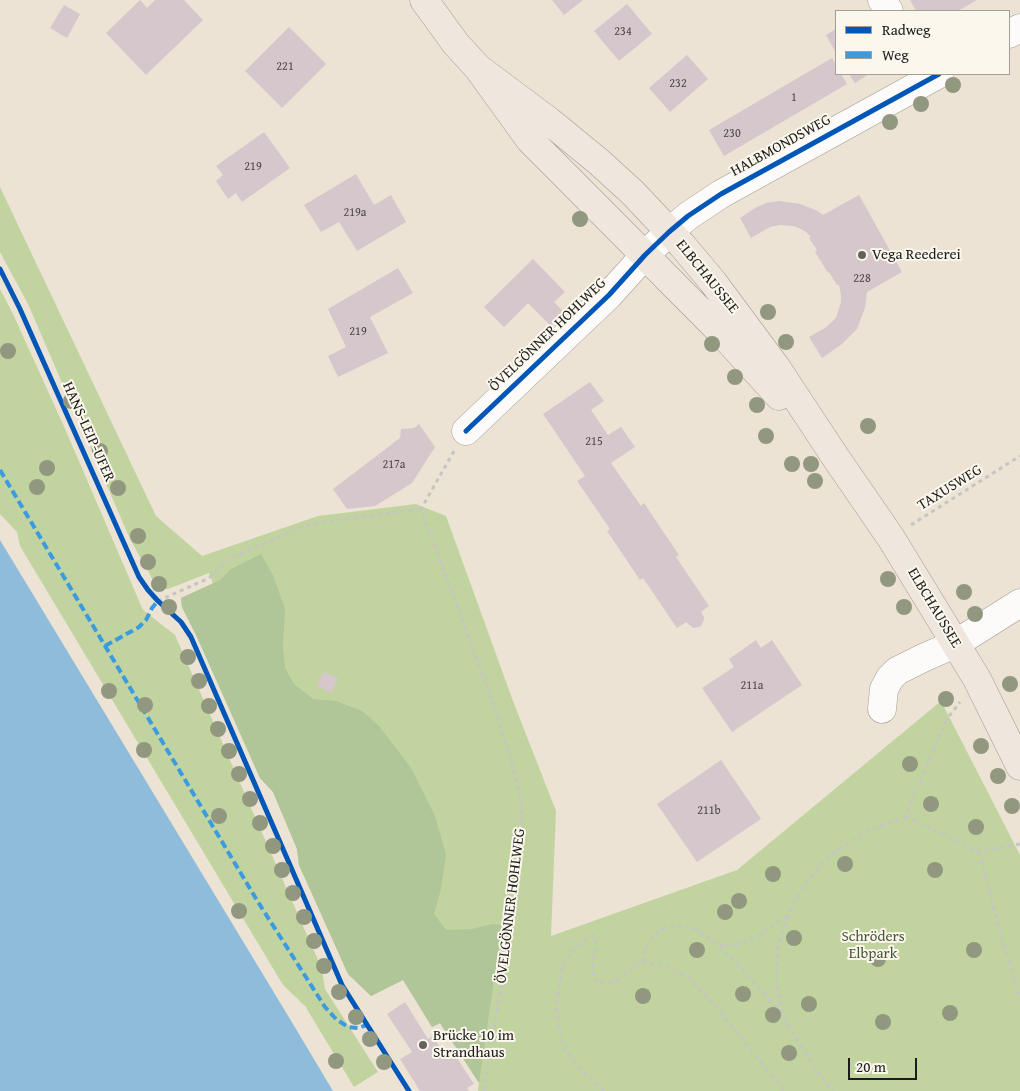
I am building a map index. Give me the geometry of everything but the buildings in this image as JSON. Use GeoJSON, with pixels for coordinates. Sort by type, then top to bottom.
{"type":"FeatureCollection","features":[{"type":"Feature","properties":{"kind":"main road","name":"ELBCHAUSSEE"},"geometry":{"type":"LineString","coordinates":[[424,0],[456,44],[478,68],[530,140],[718,329],[836,458]]}},
{"type":"Feature","properties":{"kind":"main road","name":"ELBCHAUSSEE"},"geometry":{"type":"LineString","coordinates":[[478,68],[599,162],[632,193],[713,282],[776,367],[891,538],[977,679],[1020,766]]}},
{"type":"Feature","properties":{"kind":"street","name":"HALBMONDSWEG"},"geometry":{"type":"LineString","coordinates":[[646,255],[688,216],[721,194],[932,75]]}},
{"type":"Feature","properties":{"kind":"street","name":"ÖVELGÖNNER HOHLWEG"},"geometry":{"type":"LineString","coordinates":[[466,431],[609,295],[646,255]]}},
{"type":"Feature","properties":{"kind":"street"},"geometry":{"type":"LineString","coordinates":[[882,708],[884,689],[890,678],[897,671],[955,644],[1020,603]]}},
{"type":"Feature","properties":{"kind":"path"},"geometry":{"type":"LineString","coordinates":[[158,602],[209,578],[230,558],[310,524],[421,509],[466,431]]}},
{"type":"Feature","properties":{"kind":"path"},"geometry":{"type":"LineString","coordinates":[[782,1014],[776,979],[778,948],[788,916],[800,892],[825,858],[863,833],[906,816],[947,719],[977,679]]}},
{"type":"Feature","properties":{"kind":"path"},"geometry":{"type":"LineString","coordinates":[[906,816],[979,852],[1020,844]]}},
{"type":"Feature","properties":{"kind":"path"},"geometry":{"type":"LineString","coordinates":[[979,852],[1020,999]]}},
{"type":"Feature","properties":{"kind":"path"},"geometry":{"type":"LineString","coordinates":[[718,945],[740,944],[760,935],[788,916]]}},
{"type":"Feature","properties":{"kind":"path"},"geometry":{"type":"LineString","coordinates":[[604,1091],[576,1064],[564,1048],[556,1009],[562,966],[576,946],[593,935],[596,944],[592,970],[597,983],[614,982],[642,962],[648,942],[659,931],[674,925],[698,930],[718,945],[746,973],[782,1014],[814,1067],[833,1091]]}},
{"type":"Feature","properties":{"kind":"path"},"geometry":{"type":"LineString","coordinates":[[642,962],[665,966],[687,977],[713,1003],[783,1091]]}},
{"type":"Feature","properties":{"kind":"path"},"geometry":{"type":"LineString","coordinates":[[781,1087],[788,1091]]}},
{"type":"Feature","properties":{"kind":"green space","name":"Schröders Elbpark"},"geometry":{"type":"Polygon","coordinates":[[[0,187],[156,516],[202,556],[318,516],[416,504],[446,516],[513,701],[556,811],[551,936],[737,870],[941,701],[1020,855],[1020,1091],[478,1091],[479,1083],[440,1023],[432,1027],[403,980],[371,996],[348,974],[299,865],[297,849],[273,792],[260,778],[182,607],[181,598],[213,584],[209,573],[168,589],[163,589],[153,580],[130,539],[90,447],[95,444],[82,411],[75,413],[28,304],[0,252],[0,187]]]}},
{"type":"Feature","properties":{"kind":"green space"},"geometry":{"type":"Polygon","coordinates":[[[0,289],[66,431],[143,610],[175,635],[322,969],[325,989],[378,1072],[354,1087],[305,1006],[283,985],[20,546],[17,532],[0,514],[0,289]]]}},
{"type":"Feature","properties":{"kind":"green space"},"geometry":{"type":"Polygon","coordinates":[[[261,554],[273,575],[285,609],[283,646],[285,668],[294,684],[313,699],[336,701],[362,711],[379,726],[411,768],[435,816],[446,854],[441,889],[434,914],[446,930],[472,929],[492,924],[502,925],[479,1083],[440,1023],[432,1027],[403,980],[371,996],[348,974],[299,865],[297,849],[273,792],[260,778],[182,607],[181,598],[220,580],[231,569],[261,554]]]}},
{"type":"Feature","properties":{"kind":"water"},"geometry":{"type":"Polygon","coordinates":[[[0,540],[290,1019],[333,1091],[0,1091],[0,540]]]}},
{"type":"Feature","properties":{"kind":"marked path"},"geometry":{"type":"LineString","coordinates":[[0,470],[258,902],[325,1007],[336,1019],[348,1027],[358,1028],[367,1025]]}},
{"type":"Feature","properties":{"kind":"marked path"},"geometry":{"type":"LineString","coordinates":[[105,646],[139,627],[146,620],[158,601]]}},
{"type":"Feature","properties":{"kind":"cycle path"},"geometry":{"type":"LineString","coordinates":[[466,431],[609,295],[645,255],[688,216],[721,194],[937,75]]}},
{"type":"Feature","properties":{"kind":"cycle path","name":"HANS-LEIP-UFER"},"geometry":{"type":"LineString","coordinates":[[0,269],[20,309],[139,577],[158,601],[181,622],[191,637],[342,985],[409,1091]]}},
{"type":"Feature","properties":{"kind":"place","name":"Vega Reederei"},"geometry":{"type":"Point","coordinates":[862,255]}},
{"type":"Feature","properties":{"kind":"place","name":"Brücke 10 im Strandhaus"},"geometry":{"type":"Point","coordinates":[423,1045]}}]}
